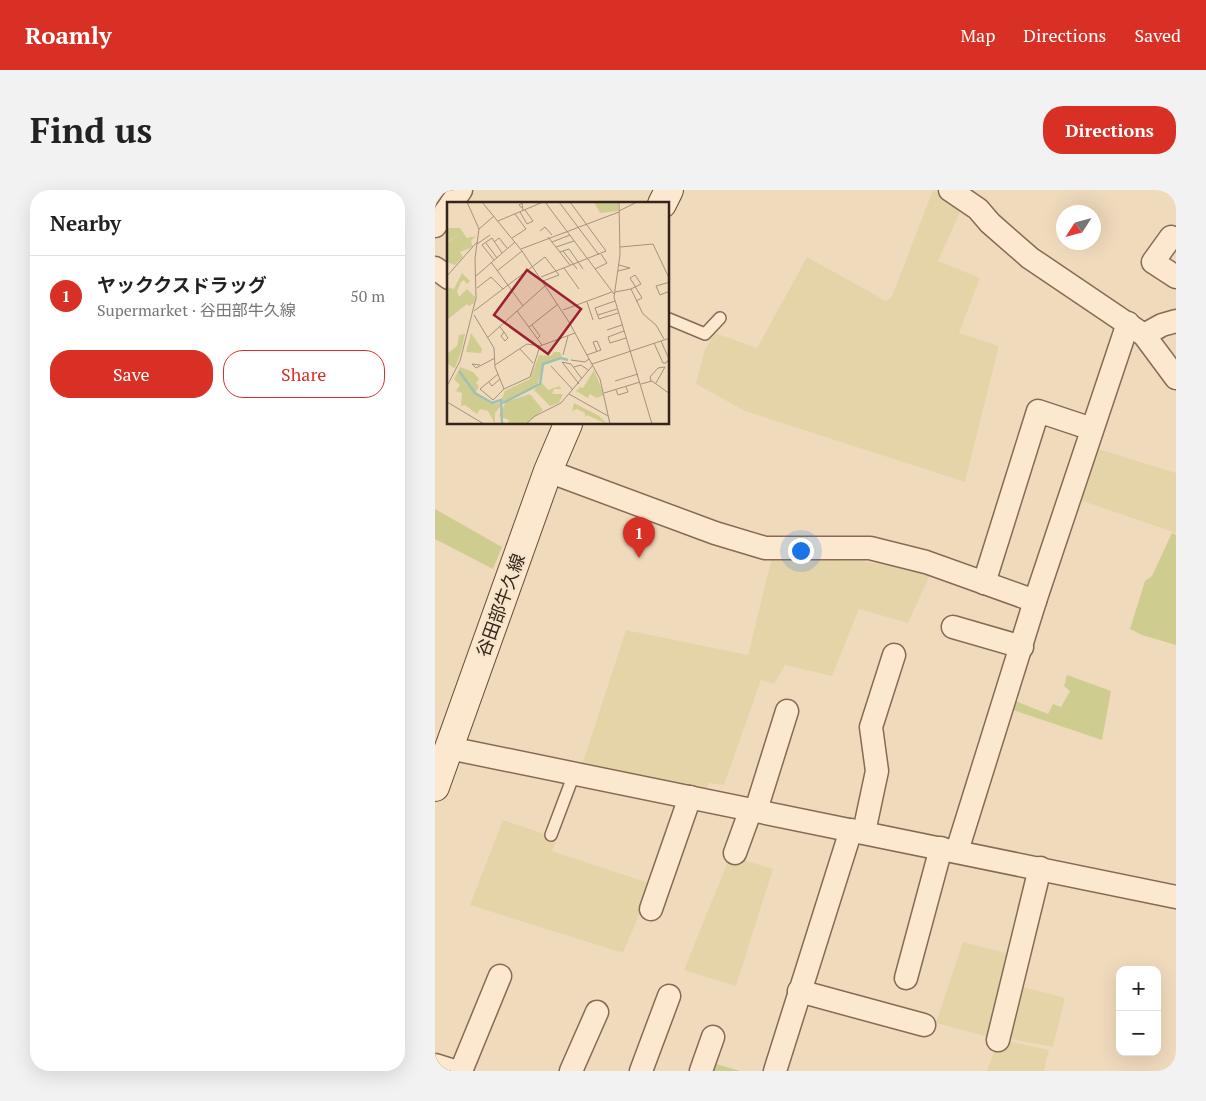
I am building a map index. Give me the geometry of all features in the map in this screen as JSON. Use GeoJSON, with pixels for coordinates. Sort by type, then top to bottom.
{"type":"FeatureCollection","features":[{"type":"Feature","properties":{"kind":"main road"},"geometry":{"type":"LineString","coordinates":[[663,202],[669,190]]}},
{"type":"Feature","properties":{"kind":"main road","name":"谷田部牛久線"},"geometry":{"type":"LineString","coordinates":[[435,787],[548,471],[568,425]]}},
{"type":"Feature","properties":{"kind":"street"},"geometry":{"type":"LineString","coordinates":[[452,202],[461,190]]}},
{"type":"Feature","properties":{"kind":"street"},"geometry":{"type":"LineString","coordinates":[[950,190],[982,200],[990,223],[1030,258],[1136,329],[1176,378]]}},
{"type":"Feature","properties":{"kind":"street"},"geometry":{"type":"LineString","coordinates":[[435,226],[447,210]]}},
{"type":"Feature","properties":{"kind":"street"},"geometry":{"type":"LineString","coordinates":[[1171,237],[1153,262],[1176,278]]}},
{"type":"Feature","properties":{"kind":"street"},"geometry":{"type":"LineString","coordinates":[[435,268],[447,277]]}},
{"type":"Feature","properties":{"kind":"street"},"geometry":{"type":"LineString","coordinates":[[1136,329],[1162,325],[1176,320]]}},
{"type":"Feature","properties":{"kind":"street"},"geometry":{"type":"LineString","coordinates":[[905,978],[949,849],[1022,647],[1035,601],[1092,429],[1136,329]]}},
{"type":"Feature","properties":{"kind":"street"},"geometry":{"type":"LineString","coordinates":[[984,583],[1038,411],[1092,429]]}},
{"type":"Feature","properties":{"kind":"street"},"geometry":{"type":"LineString","coordinates":[[548,471],[715,533],[765,548],[870,548],[926,562],[1035,601]]}},
{"type":"Feature","properties":{"kind":"street"},"geometry":{"type":"LineString","coordinates":[[953,627],[1022,647]]}},
{"type":"Feature","properties":{"kind":"street"},"geometry":{"type":"LineString","coordinates":[[775,1071],[799,991],[858,831],[877,771],[871,727],[893,655]]}},
{"type":"Feature","properties":{"kind":"street"},"geometry":{"type":"LineString","coordinates":[[735,853],[753,810],[787,711]]}},
{"type":"Feature","properties":{"kind":"street"},"geometry":{"type":"LineString","coordinates":[[449,748],[1176,897]]}},
{"type":"Feature","properties":{"kind":"street"},"geometry":{"type":"LineString","coordinates":[[651,909],[690,797]]}},
{"type":"Feature","properties":{"kind":"street"},"geometry":{"type":"LineString","coordinates":[[997,1040],[1040,868]]}},
{"type":"Feature","properties":{"kind":"street"},"geometry":{"type":"LineString","coordinates":[[461,1071],[500,976]]}},
{"type":"Feature","properties":{"kind":"street"},"geometry":{"type":"LineString","coordinates":[[799,991],[924,1024]]}},
{"type":"Feature","properties":{"kind":"street"},"geometry":{"type":"LineString","coordinates":[[641,1071],[669,996]]}},
{"type":"Feature","properties":{"kind":"street"},"geometry":{"type":"LineString","coordinates":[[571,1071],[597,1012]]}},
{"type":"Feature","properties":{"kind":"street"},"geometry":{"type":"LineString","coordinates":[[701,1071],[713,1037]]}},
{"type":"Feature","properties":{"kind":"street"},"geometry":{"type":"LineString","coordinates":[[435,1066],[454,1071]]}},
{"type":"Feature","properties":{"kind":"lane"},"geometry":{"type":"LineString","coordinates":[[670,319],[705,334],[720,318]]}},
{"type":"Feature","properties":{"kind":"lane"},"geometry":{"type":"LineString","coordinates":[[551,835],[574,774]]}},
{"type":"Feature","properties":{"kind":"shaded area"},"geometry":{"type":"Polygon","coordinates":[[[933,190],[962,208],[938,261],[980,278],[959,333],[999,346],[965,482],[745,411],[696,384],[705,349],[715,333],[757,348],[807,257],[886,301],[892,296],[933,190]]]}},
{"type":"Feature","properties":{"kind":"shaded area"},"geometry":{"type":"Polygon","coordinates":[[[1092,447],[1176,473],[1176,533],[1077,499],[1092,447]]]}},
{"type":"Feature","properties":{"kind":"shaded area"},"geometry":{"type":"Polygon","coordinates":[[[435,509],[502,547],[493,569],[435,539],[435,509]]]}},
{"type":"Feature","properties":{"kind":"shaded area"},"geometry":{"type":"Polygon","coordinates":[[[1172,533],[1176,535],[1176,645],[1142,635],[1130,629],[1145,581],[1152,576],[1172,533]]]}},
{"type":"Feature","properties":{"kind":"shaded area"},"geometry":{"type":"Polygon","coordinates":[[[772,558],[863,561],[931,573],[908,623],[859,609],[832,676],[785,665],[774,684],[761,680],[724,785],[709,783],[706,791],[582,765],[626,630],[748,655],[772,558]]]}},
{"type":"Feature","properties":{"kind":"shaded area"},"geometry":{"type":"Polygon","coordinates":[[[1067,675],[1111,691],[1102,740],[1010,709],[1013,700],[1048,714],[1053,704],[1061,707],[1070,691],[1064,686],[1067,675]]]}},
{"type":"Feature","properties":{"kind":"shaded area"},"geometry":{"type":"Polygon","coordinates":[[[503,820],[557,838],[552,851],[652,884],[623,953],[470,905],[503,820]]]}},
{"type":"Feature","properties":{"kind":"shaded area"},"geometry":{"type":"Polygon","coordinates":[[[730,856],[773,869],[736,986],[684,970],[730,856]]]}},
{"type":"Feature","properties":{"kind":"shaded area"},"geometry":{"type":"Polygon","coordinates":[[[963,942],[1010,954],[992,1038],[936,1023],[963,942]]]}},
{"type":"Feature","properties":{"kind":"shaded area"},"geometry":{"type":"Polygon","coordinates":[[[1020,986],[1065,998],[1053,1047],[1006,1038],[1020,986]]]}},
{"type":"Feature","properties":{"kind":"shaded area"},"geometry":{"type":"Polygon","coordinates":[[[1003,1040],[1049,1050],[1044,1071],[987,1071],[993,1053],[999,1049],[1003,1040]]]}},
{"type":"Feature","properties":{"kind":"shaded area"},"geometry":{"type":"Polygon","coordinates":[[[713,1063],[740,1071],[710,1071],[713,1063]]]}},
{"type":"Feature","properties":{"kind":"place","name":"ヤッククスドラッグ"},"geometry":{"type":"Point","coordinates":[639,558]}}]}
